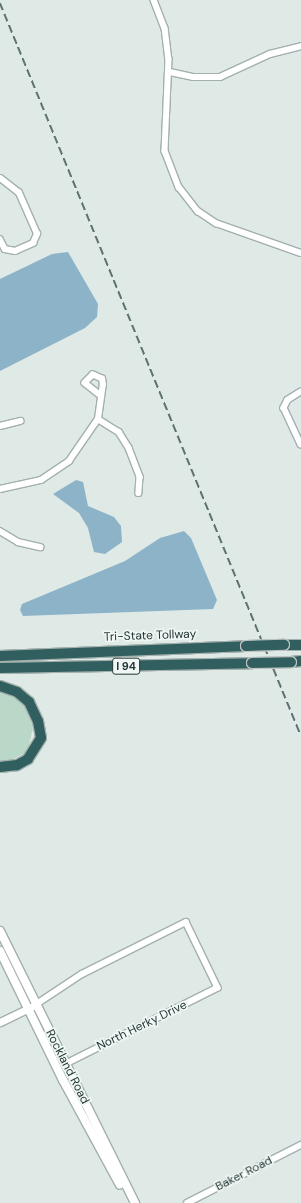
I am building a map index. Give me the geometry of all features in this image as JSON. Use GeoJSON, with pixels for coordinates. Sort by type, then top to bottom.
{"type":"FeatureCollection","features":[{"type":"Feature","properties":{"kind":"highway","name":"Tri-State Tollway"},"geometry":{"type":"LineString","coordinates":[[0,656],[301,645]]}},
{"type":"Feature","properties":{"kind":"highway","name":"I 94"},"geometry":{"type":"LineString","coordinates":[[0,668],[296,662]]}},
{"type":"Feature","properties":{"kind":"highway"},"geometry":{"type":"LineString","coordinates":[[0,686],[17,692],[29,702],[38,721],[41,738],[34,753],[23,763],[0,767]]}},
{"type":"Feature","properties":{"kind":"main road","name":"Rockland Road"},"geometry":{"type":"LineString","coordinates":[[0,931],[31,1006],[130,1203]]}},
{"type":"Feature","properties":{"kind":"main road","name":"Rockland Road"},"geometry":{"type":"LineString","coordinates":[[0,950],[31,1006],[66,1064],[135,1203]]}},
{"type":"Feature","properties":{"kind":"street"},"geometry":{"type":"LineString","coordinates":[[154,0],[168,41],[170,72],[165,151],[172,174],[186,198],[198,211],[233,232],[301,253]]}},
{"type":"Feature","properties":{"kind":"street"},"geometry":{"type":"LineString","coordinates":[[170,72],[193,77],[220,76],[278,51],[301,46]]}},
{"type":"Feature","properties":{"kind":"street"},"geometry":{"type":"LineString","coordinates":[[0,178],[19,193],[37,234],[33,243],[15,251],[5,249],[0,239]]}},
{"type":"Feature","properties":{"kind":"street"},"geometry":{"type":"LineString","coordinates":[[301,392],[288,400],[284,408],[301,444]]}},
{"type":"Feature","properties":{"kind":"street"},"geometry":{"type":"LineString","coordinates":[[0,489],[29,485],[62,467],[78,452],[98,419],[99,394]]}},
{"type":"Feature","properties":{"kind":"street"},"geometry":{"type":"LineString","coordinates":[[98,419],[119,432],[130,448],[140,477],[139,493]]}},
{"type":"Feature","properties":{"kind":"street"},"geometry":{"type":"LineString","coordinates":[[0,426],[20,421]]}},
{"type":"Feature","properties":{"kind":"street"},"geometry":{"type":"LineString","coordinates":[[0,531],[18,542],[40,547]]}},
{"type":"Feature","properties":{"kind":"street","name":"North Herky Drive"},"geometry":{"type":"LineString","coordinates":[[31,1006],[82,974],[186,922],[218,988],[66,1064]]}},
{"type":"Feature","properties":{"kind":"street"},"geometry":{"type":"LineString","coordinates":[[0,1022],[31,1006]]}},
{"type":"Feature","properties":{"kind":"street","name":"Baker Road"},"geometry":{"type":"LineString","coordinates":[[187,1203],[301,1145]]}},
{"type":"Feature","properties":{"kind":"green space"},"geometry":{"type":"Polygon","coordinates":[[[0,689],[24,704],[33,727],[28,751],[8,762],[0,761],[0,689]]]}},
{"type":"Feature","properties":{"kind":"water"},"geometry":{"type":"Polygon","coordinates":[[[68,252],[98,304],[97,317],[85,328],[0,371],[0,279],[52,254],[68,252]]]}},
{"type":"Feature","properties":{"kind":"water"},"geometry":{"type":"Polygon","coordinates":[[[76,480],[83,482],[88,506],[114,517],[121,526],[122,542],[105,554],[94,552],[88,528],[79,513],[53,494],[76,480]]]}},
{"type":"Feature","properties":{"kind":"water"},"geometry":{"type":"Polygon","coordinates":[[[184,531],[191,538],[217,600],[213,609],[23,616],[20,610],[22,604],[125,561],[160,538],[184,531]]]}},
{"type":"Feature","properties":{"kind":"railway"},"geometry":{"type":"LineString","coordinates":[[0,3],[301,736]]}}]}
